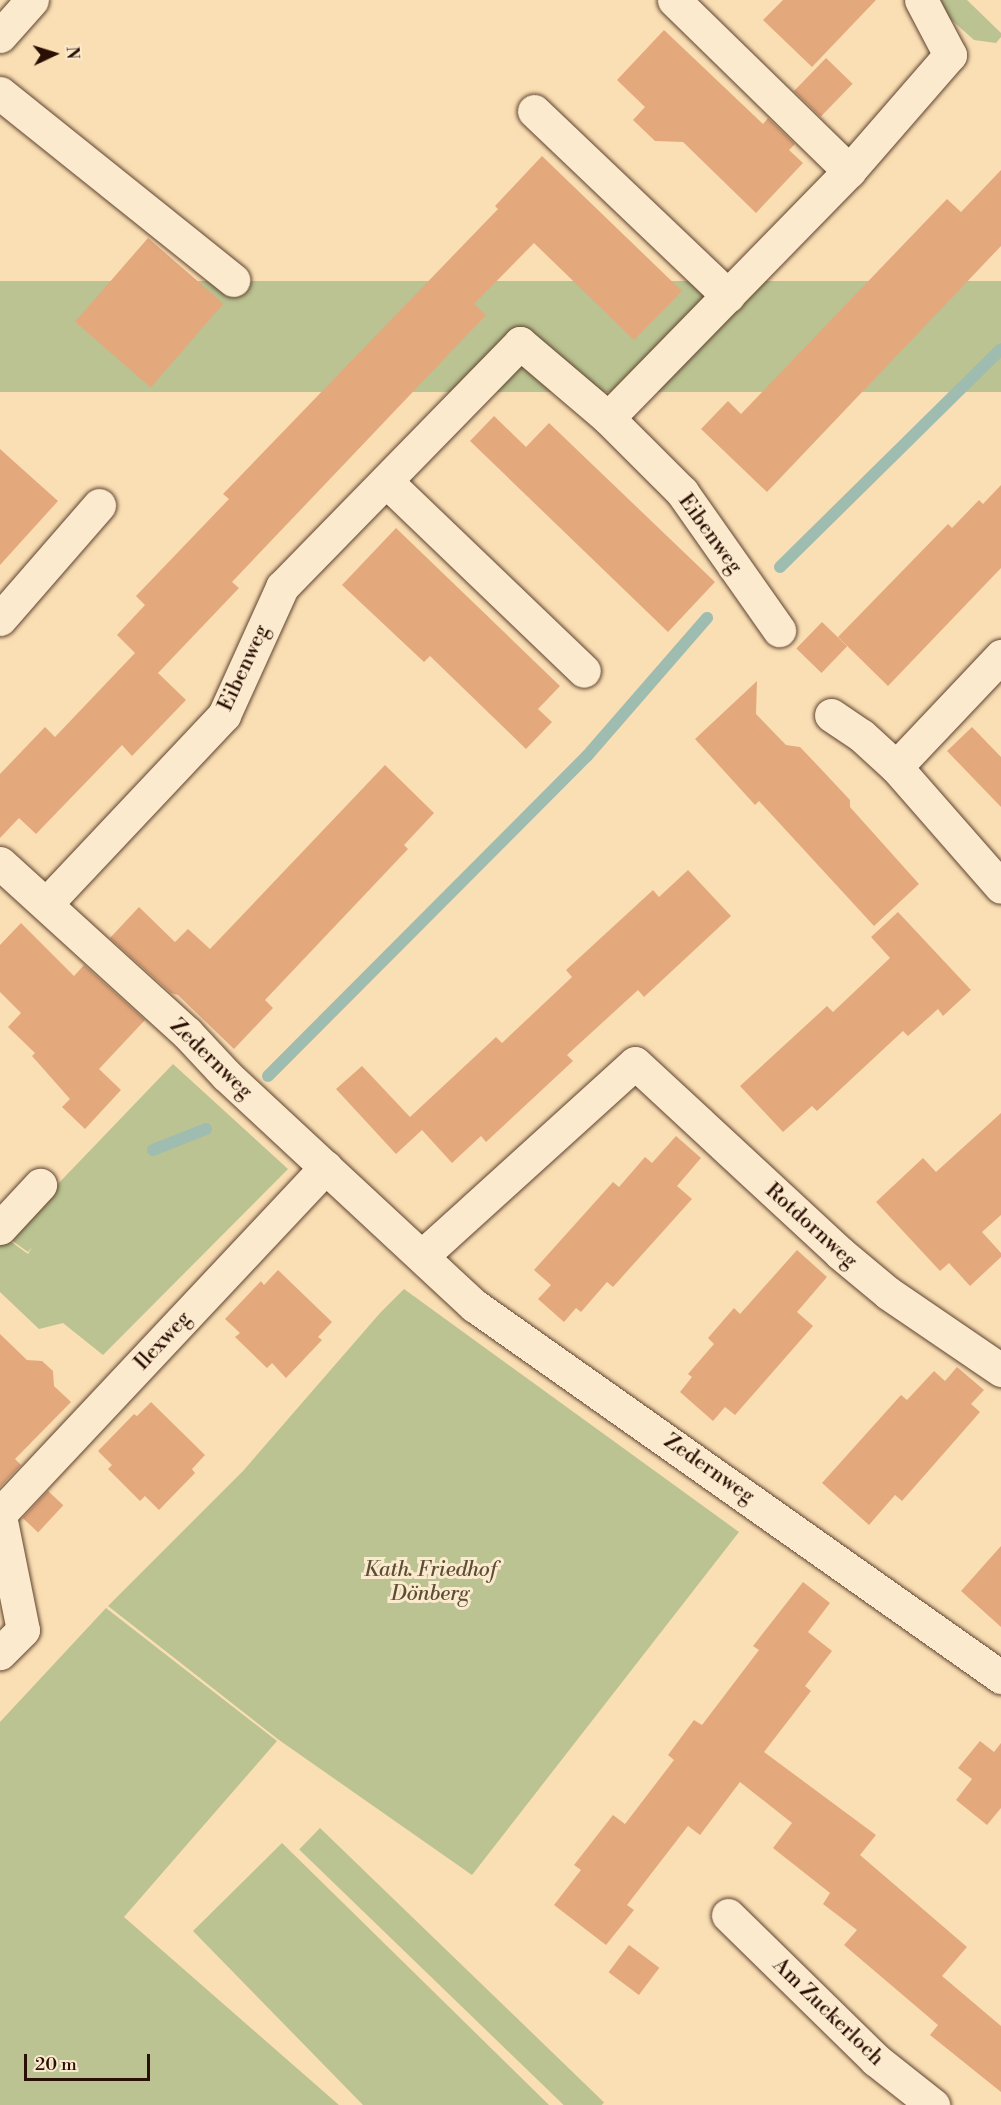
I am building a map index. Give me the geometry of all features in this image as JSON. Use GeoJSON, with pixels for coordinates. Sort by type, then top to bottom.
{"type":"FeatureCollection","features":[{"type":"Feature","properties":{"kind":"street"},"geometry":{"type":"LineString","coordinates":[[0,36],[32,0]]}},
{"type":"Feature","properties":{"kind":"street"},"geometry":{"type":"LineString","coordinates":[[674,0],[849,171]]}},
{"type":"Feature","properties":{"kind":"street"},"geometry":{"type":"LineString","coordinates":[[608,418],[849,171],[950,55],[921,0]]}},
{"type":"Feature","properties":{"kind":"street"},"geometry":{"type":"LineString","coordinates":[[0,93],[233,280]]}},
{"type":"Feature","properties":{"kind":"street"},"geometry":{"type":"LineString","coordinates":[[534,111],[728,296]]}},
{"type":"Feature","properties":{"kind":"street","name":"Eibenweg"},"geometry":{"type":"LineString","coordinates":[[46,904],[224,715],[282,587],[520,343],[608,418],[682,492],[779,630]]}},
{"type":"Feature","properties":{"kind":"street"},"geometry":{"type":"LineString","coordinates":[[386,481],[584,671]]}},
{"type":"Feature","properties":{"kind":"street"},"geometry":{"type":"LineString","coordinates":[[0,619],[99,505]]}},
{"type":"Feature","properties":{"kind":"street"},"geometry":{"type":"LineString","coordinates":[[896,767],[1001,656]]}},
{"type":"Feature","properties":{"kind":"street"},"geometry":{"type":"LineString","coordinates":[[831,715],[861,735],[896,767],[1001,887]]}},
{"type":"Feature","properties":{"kind":"street","name":"Zedernweg"},"geometry":{"type":"LineString","coordinates":[[0,863],[475,1306],[1001,1677]]}},
{"type":"Feature","properties":{"kind":"street","name":"Rotdornweg"},"geometry":{"type":"LineString","coordinates":[[422,1256],[634,1063],[840,1253],[888,1293],[1001,1370]]}},
{"type":"Feature","properties":{"kind":"street","name":"Ilexweg"},"geometry":{"type":"LineString","coordinates":[[0,1515],[326,1167]]}},
{"type":"Feature","properties":{"kind":"street"},"geometry":{"type":"LineString","coordinates":[[0,1228],[40,1185]]}},
{"type":"Feature","properties":{"kind":"street"},"geometry":{"type":"LineString","coordinates":[[0,1515],[22,1630],[0,1653]]}},
{"type":"Feature","properties":{"kind":"street","name":"Am Zuckerloch"},"geometry":{"type":"LineString","coordinates":[[728,1915],[876,2060],[933,2105]]}},
{"type":"Feature","properties":{"kind":"green space"},"geometry":{"type":"Polygon","coordinates":[[[941,0],[967,0],[1001,33],[1001,37],[996,43],[974,40],[946,15],[941,0]]]}},
{"type":"Feature","properties":{"kind":"green space"},"geometry":{"type":"Polygon","coordinates":[[[0,281],[1001,281],[1001,392],[0,392],[0,281]]]}},
{"type":"Feature","properties":{"kind":"green space"},"geometry":{"type":"Polygon","coordinates":[[[173,1064],[288,1169],[103,1355],[63,1323],[39,1329],[0,1292],[0,1246],[6,1238],[28,1254],[32,1247],[28,1252],[7,1237],[173,1064]]]}},
{"type":"Feature","properties":{"kind":"green space","name":"Kath. Friedhof Dönberg"},"geometry":{"type":"Polygon","coordinates":[[[404,1289],[739,1532],[472,1875],[279,1740],[108,1606],[243,1471],[380,1313],[404,1289]]]}},
{"type":"Feature","properties":{"kind":"green space"},"geometry":{"type":"Polygon","coordinates":[[[106,1608],[277,1741],[124,1917],[339,2105],[0,2105],[0,1722],[106,1608]]]}},
{"type":"Feature","properties":{"kind":"green space"},"geometry":{"type":"Polygon","coordinates":[[[320,1828],[604,2102],[602,2105],[564,2105],[299,1850],[320,1828]]]}},
{"type":"Feature","properties":{"kind":"green space"},"geometry":{"type":"Polygon","coordinates":[[[282,1843],[549,2105],[363,2105],[193,1931],[282,1843]]]}},
{"type":"Feature","properties":{"kind":"building"},"geometry":{"type":"Polygon","coordinates":[[[783,0],[876,0],[812,67],[763,20],[783,0]]]}},
{"type":"Feature","properties":{"kind":"building"},"geometry":{"type":"Polygon","coordinates":[[[664,30],[763,124],[768,118],[795,144],[789,150],[803,163],[756,213],[683,142],[655,141],[633,120],[645,107],[617,80],[664,30]]]}},
{"type":"Feature","properties":{"kind":"building"},"geometry":{"type":"Polygon","coordinates":[[[826,58],[853,84],[821,117],[794,91],[826,58]]]}},
{"type":"Feature","properties":{"kind":"building"},"geometry":{"type":"Polygon","coordinates":[[[542,156],[682,291],[634,340],[534,243],[474,304],[486,315],[232,582],[239,588],[158,673],[186,700],[132,756],[122,745],[36,834],[19,818],[0,838],[0,774],[45,727],[55,737],[135,653],[117,635],[145,605],[136,596],[229,499],[223,494],[498,209],[495,206],[542,156]]]}},
{"type":"Feature","properties":{"kind":"building"},"geometry":{"type":"Polygon","coordinates":[[[1001,170],[1001,246],[767,492],[701,429],[728,401],[741,414],[947,199],[961,212],[1001,170]]]}},
{"type":"Feature","properties":{"kind":"building"},"geometry":{"type":"Polygon","coordinates":[[[148,238],[223,304],[151,387],[75,322],[148,238]]]}},
{"type":"Feature","properties":{"kind":"building"},"geometry":{"type":"Polygon","coordinates":[[[494,416],[526,447],[549,423],[715,582],[668,632],[470,441],[494,416]]]}},
{"type":"Feature","properties":{"kind":"building"},"geometry":{"type":"Polygon","coordinates":[[[0,449],[58,501],[0,565],[0,449]]]}},
{"type":"Feature","properties":{"kind":"building"},"geometry":{"type":"Polygon","coordinates":[[[1001,485],[1001,568],[888,686],[838,637],[948,524],[952,528],[979,500],[983,504],[1001,485]]]}},
{"type":"Feature","properties":{"kind":"building"},"geometry":{"type":"Polygon","coordinates":[[[396,528],[560,686],[538,709],[552,722],[526,749],[430,656],[424,662],[342,585],[396,528]]]}},
{"type":"Feature","properties":{"kind":"building"},"geometry":{"type":"Polygon","coordinates":[[[822,622],[847,646],[821,673],[796,649],[822,622]]]}},
{"type":"Feature","properties":{"kind":"building"},"geometry":{"type":"Polygon","coordinates":[[[757,681],[756,714],[786,745],[800,747],[850,800],[850,807],[919,884],[874,926],[759,801],[755,805],[695,739],[757,681]]]}},
{"type":"Feature","properties":{"kind":"building"},"geometry":{"type":"Polygon","coordinates":[[[972,727],[1001,757],[1001,807],[947,751],[972,727]]]}},
{"type":"Feature","properties":{"kind":"building"},"geometry":{"type":"Polygon","coordinates":[[[385,765],[434,813],[404,845],[408,849],[265,1000],[273,1008],[234,1049],[178,995],[171,993],[110,938],[139,907],[175,942],[188,929],[210,949],[385,765]]]}},
{"type":"Feature","properties":{"kind":"building"},"geometry":{"type":"Polygon","coordinates":[[[688,870],[731,916],[644,997],[638,990],[567,1055],[573,1061],[486,1142],[481,1136],[452,1163],[422,1130],[396,1154],[336,1089],[362,1066],[410,1117],[496,1037],[502,1043],[572,977],[566,970],[653,890],[659,897],[688,870]]]}},
{"type":"Feature","properties":{"kind":"building"},"geometry":{"type":"Polygon","coordinates":[[[898,912],[971,990],[943,1016],[938,1009],[908,1036],[903,1031],[817,1111],[812,1106],[783,1132],[740,1086],[827,1006],[833,1012],[890,958],[871,937],[898,912]]]}},
{"type":"Feature","properties":{"kind":"building"},"geometry":{"type":"Polygon","coordinates":[[[21,923],[74,976],[84,965],[145,1020],[99,1069],[121,1090],[85,1129],[62,1107],[70,1099],[32,1056],[35,1053],[8,1027],[21,1013],[0,992],[0,945],[21,923]]]}},
{"type":"Feature","properties":{"kind":"building"},"geometry":{"type":"Polygon","coordinates":[[[1001,1113],[1001,1215],[982,1232],[1001,1253],[1001,1257],[970,1286],[949,1263],[940,1271],[876,1202],[923,1158],[936,1172],[1001,1113]]]}},
{"type":"Feature","properties":{"kind":"building"},"geometry":{"type":"Polygon","coordinates":[[[676,1136],[701,1158],[677,1186],[692,1199],[613,1287],[607,1282],[581,1312],[576,1308],[564,1322],[538,1299],[551,1285],[534,1270],[613,1182],[619,1187],[645,1157],[652,1163],[676,1136]]]}},
{"type":"Feature","properties":{"kind":"building"},"geometry":{"type":"Polygon","coordinates":[[[797,1250],[827,1277],[797,1312],[813,1326],[735,1415],[725,1407],[713,1421],[680,1392],[692,1377],[688,1374],[714,1344],[708,1338],[734,1308],[740,1314],[797,1250]]]}},
{"type":"Feature","properties":{"kind":"building"},"geometry":{"type":"Polygon","coordinates":[[[278,1270],[332,1322],[318,1337],[322,1340],[286,1378],[272,1363],[267,1368],[235,1337],[240,1333],[225,1319],[261,1281],[264,1285],[278,1270]]]}},
{"type":"Feature","properties":{"kind":"building"},"geometry":{"type":"Polygon","coordinates":[[[0,1334],[27,1360],[42,1361],[53,1371],[54,1386],[71,1402],[15,1459],[21,1465],[0,1487],[0,1334]]]}},
{"type":"Feature","properties":{"kind":"building"},"geometry":{"type":"Polygon","coordinates":[[[957,1367],[984,1390],[971,1404],[980,1412],[902,1501],[895,1495],[869,1525],[822,1483],[901,1395],[907,1400],[934,1371],[945,1381],[957,1367]]]}},
{"type":"Feature","properties":{"kind":"building"},"geometry":{"type":"Polygon","coordinates":[[[151,1402],[205,1455],[192,1469],[195,1473],[159,1510],[145,1496],[140,1501],[108,1469],[112,1465],[98,1451],[134,1414],[137,1416],[151,1402]]]}},
{"type":"Feature","properties":{"kind":"building"},"geometry":{"type":"Polygon","coordinates":[[[48,1491],[63,1505],[38,1532],[23,1518],[48,1491]]]}},
{"type":"Feature","properties":{"kind":"building"},"geometry":{"type":"Polygon","coordinates":[[[1001,1546],[1001,1627],[961,1591],[1001,1546]]]}},
{"type":"Feature","properties":{"kind":"building"},"geometry":{"type":"Polygon","coordinates":[[[803,1582],[830,1603],[808,1632],[832,1651],[805,1686],[811,1691],[764,1752],[876,1835],[860,1855],[967,1947],[942,1976],[1001,2026],[1001,2092],[930,2035],[938,2025],[844,1945],[857,1930],[823,1904],[830,1893],[773,1848],[792,1823],[740,1782],[700,1835],[688,1826],[627,1905],[634,1910],[606,1945],[554,1905],[581,1870],[574,1865],[613,1815],[625,1824],[674,1760],[668,1755],[694,1720],[702,1725],[759,1650],[753,1646],[803,1582]]]}},
{"type":"Feature","properties":{"kind":"building"},"geometry":{"type":"Polygon","coordinates":[[[980,1741],[994,1752],[1001,1743],[1001,1808],[987,1825],[956,1800],[972,1779],[958,1768],[980,1741]]]}},
{"type":"Feature","properties":{"kind":"building"},"geometry":{"type":"Polygon","coordinates":[[[629,1945],[659,1968],[639,1995],[609,1972],[629,1945]]]}},
{"type":"Feature","properties":{"kind":"waterway"},"geometry":{"type":"LineString","coordinates":[[780,567],[1001,349]]}},
{"type":"Feature","properties":{"kind":"waterway"},"geometry":{"type":"LineString","coordinates":[[268,1076],[587,756],[707,618]]}},
{"type":"Feature","properties":{"kind":"waterway"},"geometry":{"type":"LineString","coordinates":[[153,1150],[206,1129]]}}]}
